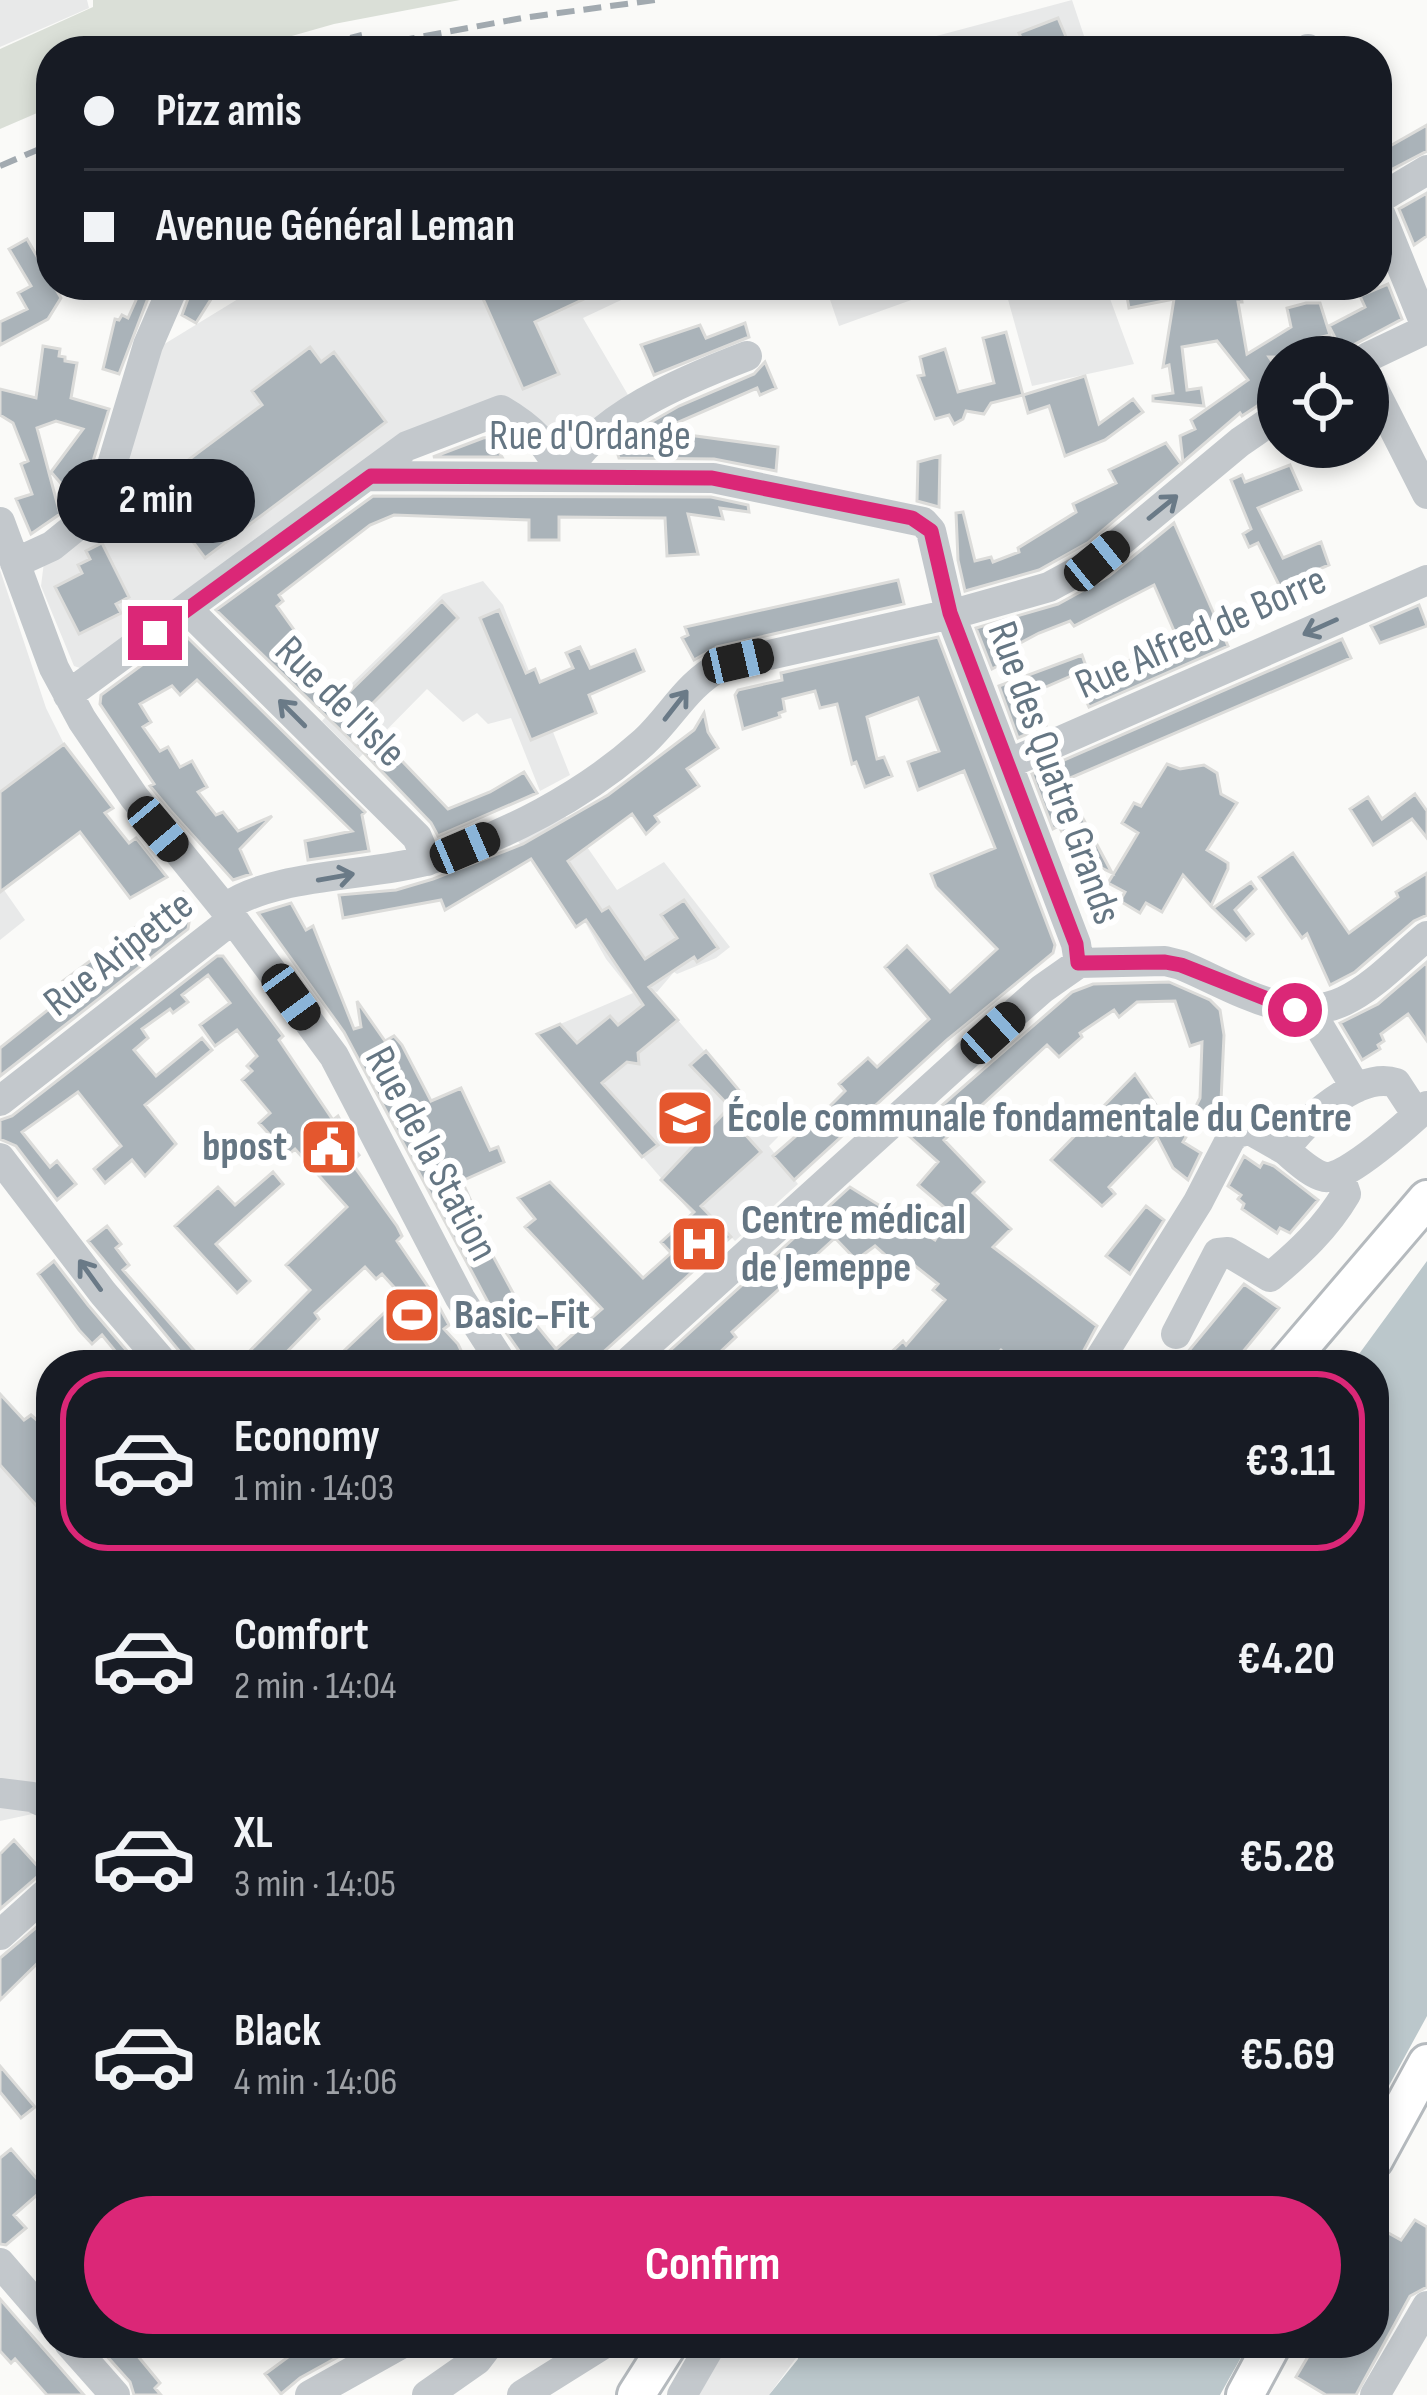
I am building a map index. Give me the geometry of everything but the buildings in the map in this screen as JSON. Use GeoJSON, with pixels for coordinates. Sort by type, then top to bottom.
{"type":"FeatureCollection","features":[{"type":"Feature","properties":{"kind":"main road"},"geometry":{"type":"LineString","coordinates":[[1298,1350],[1427,1199]]}},
{"type":"Feature","properties":{"kind":"main road"},"geometry":{"type":"LineString","coordinates":[[1389,2133],[1427,2063]]}},
{"type":"Feature","properties":{"kind":"main road"},"geometry":{"type":"LineString","coordinates":[[636,2395],[657,2358]]}},
{"type":"Feature","properties":{"kind":"main road"},"geometry":{"type":"LineString","coordinates":[[1245,2395],[1266,2358]]}},
{"type":"Feature","properties":{"kind":"street"},"geometry":{"type":"LineString","coordinates":[[1392,193],[1427,170]]}},
{"type":"Feature","properties":{"kind":"street"},"geometry":{"type":"LineString","coordinates":[[1389,347],[1427,329],[1392,241]]}},
{"type":"Feature","properties":{"kind":"street"},"geometry":{"type":"LineString","coordinates":[[15,563],[52,546],[98,508],[148,345],[168,300]]}},
{"type":"Feature","properties":{"kind":"street"},"geometry":{"type":"LineString","coordinates":[[564,477],[575,454],[663,389],[747,356]]}},
{"type":"Feature","properties":{"kind":"street"},"geometry":{"type":"LineString","coordinates":[[68,695],[406,446],[501,410],[530,427],[550,449],[564,477]]}},
{"type":"Feature","properties":{"kind":"street"},"geometry":{"type":"LineString","coordinates":[[1389,419],[1427,494]]}},
{"type":"Feature","properties":{"kind":"street","name":"Rue Aripette"},"geometry":{"type":"LineString","coordinates":[[0,1101],[262,890],[427,860],[521,823],[616,764],[649,737],[695,682],[722,667],[1049,587],[1097,561],[1257,430]]}},
{"type":"Feature","properties":{"kind":"street","name":"Rue d'Ordange"},"geometry":{"type":"LineString","coordinates":[[371,476],[712,478],[912,518],[931,531],[950,613]]}},
{"type":"Feature","properties":{"kind":"street","name":"Rue de la Station"},"geometry":{"type":"LineString","coordinates":[[0,522],[68,695],[134,797],[229,914],[334,1056],[460,1298],[493,1350]]}},
{"type":"Feature","properties":{"kind":"street","name":"Rue Alfred de Borre"},"geometry":{"type":"LineString","coordinates":[[1010,763],[1427,580]]}},
{"type":"Feature","properties":{"kind":"street","name":"Rue de l'Isle"},"geometry":{"type":"LineString","coordinates":[[187,608],[417,837],[427,860]]}},
{"type":"Feature","properties":{"kind":"street","name":"Rue des Quatre Grands"},"geometry":{"type":"LineString","coordinates":[[950,613],[1010,763],[1076,944],[1078,963]]}},
{"type":"Feature","properties":{"kind":"street"},"geometry":{"type":"LineString","coordinates":[[642,1350],[968,1054],[1078,963],[1181,965],[1280,1006],[1310,1011],[1348,1000],[1427,936]]}},
{"type":"Feature","properties":{"kind":"street"},"geometry":{"type":"LineString","coordinates":[[1310,1011],[1356,1088]]}},
{"type":"Feature","properties":{"kind":"street"},"geometry":{"type":"LineString","coordinates":[[1105,1350],[1237,1133],[1250,1130],[1321,1177],[1339,1174],[1422,1110],[1391,1081],[1373,1081],[1301,1126],[1285,1150]]}},
{"type":"Feature","properties":{"kind":"street"},"geometry":{"type":"LineString","coordinates":[[0,1158],[152,1350]]}},
{"type":"Feature","properties":{"kind":"street"},"geometry":{"type":"LineString","coordinates":[[1176,1334],[1218,1253],[1228,1252],[1270,1277],[1293,1254],[1305,1250],[1346,1194],[1339,1174]]}},
{"type":"Feature","properties":{"kind":"street"},"geometry":{"type":"LineString","coordinates":[[0,1792],[36,1799]]}},
{"type":"Feature","properties":{"kind":"street"},"geometry":{"type":"LineString","coordinates":[[0,1935],[36,1903]]}},
{"type":"Feature","properties":{"kind":"street"},"geometry":{"type":"LineString","coordinates":[[0,2263],[36,2305]]}},
{"type":"Feature","properties":{"kind":"street"},"geometry":{"type":"LineString","coordinates":[[1375,2395],[1427,2306]]}},
{"type":"Feature","properties":{"kind":"street"},"geometry":{"type":"LineString","coordinates":[[82,2358],[115,2395]]}},
{"type":"Feature","properties":{"kind":"street"},"geometry":{"type":"LineString","coordinates":[[310,2395],[376,2358]]}},
{"type":"Feature","properties":{"kind":"street"},"geometry":{"type":"LineString","coordinates":[[427,2395],[479,2358]]}},
{"type":"Feature","properties":{"kind":"street"},"geometry":{"type":"LineString","coordinates":[[522,2395],[581,2358]]}},
{"type":"Feature","properties":{"kind":"street"},"geometry":{"type":"LineString","coordinates":[[682,2395],[703,2358]]}},
{"type":"Feature","properties":{"kind":"shaded area"},"geometry":{"type":"Polygon","coordinates":[[[0,0],[87,0],[89,8],[0,47],[0,0]]]}},
{"type":"Feature","properties":{"kind":"shaded area"},"geometry":{"type":"Polygon","coordinates":[[[93,0],[460,0],[292,36],[36,36],[36,113],[0,129],[0,49],[93,7],[93,0]]]}},
{"type":"Feature","properties":{"kind":"shaded area"},"geometry":{"type":"Polygon","coordinates":[[[1072,0],[1084,36],[936,36],[1072,0]]]}},
{"type":"Feature","properties":{"kind":"shaded area"},"geometry":{"type":"Polygon","coordinates":[[[236,300],[621,300],[583,318],[631,400],[567,442],[508,397],[80,668],[74,666],[41,586],[44,562],[93,526],[153,351],[236,300]]]}},
{"type":"Feature","properties":{"kind":"shaded area"},"geometry":{"type":"Polygon","coordinates":[[[830,300],[911,300],[839,326],[830,300]]]}},
{"type":"Feature","properties":{"kind":"shaded area"},"geometry":{"type":"Polygon","coordinates":[[[1008,300],[1111,300],[1134,364],[1032,386],[1008,300]]]}},
{"type":"Feature","properties":{"kind":"shaded area"},"geometry":{"type":"Polygon","coordinates":[[[0,570],[46,708],[64,744],[37,765],[84,829],[4,890],[25,920],[0,940],[0,570]]]}},
{"type":"Feature","properties":{"kind":"shaded area"},"geometry":{"type":"Polygon","coordinates":[[[483,581],[503,605],[570,775],[540,791],[511,718],[488,724],[477,713],[463,722],[427,689],[359,758],[322,721],[342,693],[443,594],[483,581]]]}},
{"type":"Feature","properties":{"kind":"shaded area","name":"École communale fondamentale du Centre"},"geometry":{"type":"Polygon","coordinates":[[[560,808],[617,890],[664,862],[730,947],[716,958],[674,972],[653,991],[778,1137],[769,1146],[798,1184],[735,1241],[708,1213],[698,1220],[692,1214],[537,1034],[633,993],[585,922],[575,928],[516,838],[560,808]]]}},
{"type":"Feature","properties":{"kind":"shaded area"},"geometry":{"type":"Polygon","coordinates":[[[1427,1261],[1427,2016],[1389,2086],[1389,1350],[1362,1350],[1427,1261]]]}},
{"type":"Feature","properties":{"kind":"shaded area"},"geometry":{"type":"Polygon","coordinates":[[[0,1396],[36,1434],[36,1813],[0,1821],[0,1396]]]}},
{"type":"Feature","properties":{"kind":"shaded area"},"geometry":{"type":"Polygon","coordinates":[[[692,2358],[796,2358],[769,2395],[670,2395],[692,2358]]]}},
{"type":"Feature","properties":{"kind":"shaded area"},"geometry":{"type":"Polygon","coordinates":[[[1241,2358],[1220,2395],[769,2395],[798,2359],[1241,2358]]]}},
{"type":"Feature","properties":{"kind":"railway"},"geometry":{"type":"LineString","coordinates":[[425,36],[655,0]]}},
{"type":"Feature","properties":{"kind":"railway"},"geometry":{"type":"LineString","coordinates":[[358,36],[362,35]]}},
{"type":"Feature","properties":{"kind":"railway"},"geometry":{"type":"LineString","coordinates":[[0,166],[36,150]]}},
{"type":"Feature","properties":{"kind":"place","name":"École communale fondamentale du Centre"},"geometry":{"type":"Point","coordinates":[685,1118]}},
{"type":"Feature","properties":{"kind":"place","name":"bpost"},"geometry":{"type":"Point","coordinates":[329,1147]}},
{"type":"Feature","properties":{"kind":"place","name":"Centre médical de Jemeppe"},"geometry":{"type":"Point","coordinates":[699,1244]}},
{"type":"Feature","properties":{"kind":"place","name":"Basic-Fit"},"geometry":{"type":"Point","coordinates":[412,1315]}},
{"type":"Feature","properties":{"kind":"route"},"geometry":{"type":"LineString","coordinates":[[155,633],[371,476],[712,478],[912,518],[931,531],[950,613],[1022,795],[1076,944],[1078,963],[1181,965],[1295,1010]]}}]}
